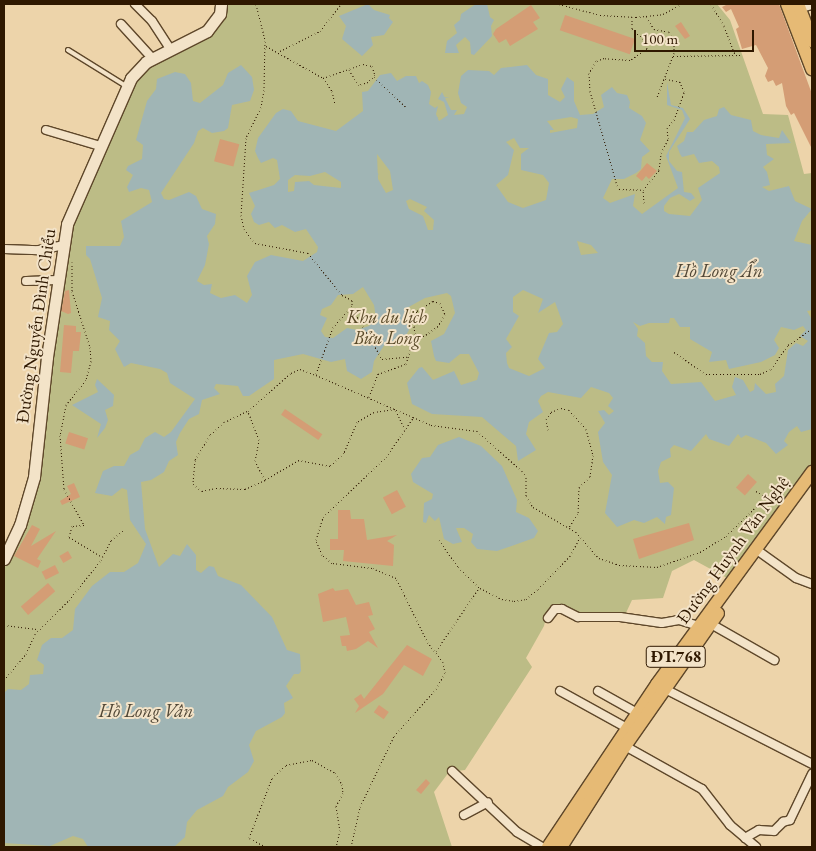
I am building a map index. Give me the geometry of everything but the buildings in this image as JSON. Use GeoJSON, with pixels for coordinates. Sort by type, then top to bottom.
{"type":"FeatureCollection","features":[{"type":"Feature","properties":{"kind":"main road","name":"Đường Nguyễn Đình Chiểu"},"geometry":{"type":"LineString","coordinates":[[4,559],[6,547],[20,525],[34,477],[58,280],[67,224],[126,86],[152,58],[207,31],[220,14],[221,4]]}},
{"type":"Feature","properties":{"kind":"main road"},"geometry":{"type":"LineString","coordinates":[[787,4],[812,66]]}},
{"type":"Feature","properties":{"kind":"main road"},"geometry":{"type":"LineString","coordinates":[[803,6],[812,41]]}},
{"type":"Feature","properties":{"kind":"main road","name":"Đường Huỳnh Văn Nghệ"},"geometry":{"type":"LineString","coordinates":[[560,847],[626,746],[661,686],[812,472]]}},
{"type":"Feature","properties":{"kind":"main road","name":"Đường Huỳnh Văn Nghệ"},"geometry":{"type":"LineString","coordinates":[[705,625],[812,486]]}},
{"type":"Feature","properties":{"kind":"main road","name":"Đường Huỳnh Văn Nghệ"},"geometry":{"type":"LineString","coordinates":[[548,847],[637,713],[661,686]]}},
{"type":"Feature","properties":{"kind":"street"},"geometry":{"type":"LineString","coordinates":[[135,4],[152,21],[170,50]]}},
{"type":"Feature","properties":{"kind":"street"},"geometry":{"type":"LineString","coordinates":[[121,24],[152,58]]}},
{"type":"Feature","properties":{"kind":"street"},"geometry":{"type":"LineString","coordinates":[[46,130],[100,146]]}},
{"type":"Feature","properties":{"kind":"street"},"geometry":{"type":"LineString","coordinates":[[4,249],[39,250],[65,245]]}},
{"type":"Feature","properties":{"kind":"street"},"geometry":{"type":"LineString","coordinates":[[26,281],[58,280]]}},
{"type":"Feature","properties":{"kind":"street"},"geometry":{"type":"LineString","coordinates":[[761,553],[796,578],[812,584]]}},
{"type":"Feature","properties":{"kind":"street"},"geometry":{"type":"LineString","coordinates":[[548,618],[555,610],[562,609],[578,616],[620,617],[662,623],[679,620],[705,625],[774,660]]}},
{"type":"Feature","properties":{"kind":"street"},"geometry":{"type":"LineString","coordinates":[[661,686],[812,764]]}},
{"type":"Feature","properties":{"kind":"street"},"geometry":{"type":"LineString","coordinates":[[598,691],[637,713]]}},
{"type":"Feature","properties":{"kind":"street"},"geometry":{"type":"LineString","coordinates":[[560,692],[627,728]]}},
{"type":"Feature","properties":{"kind":"street"},"geometry":{"type":"LineString","coordinates":[[626,746],[702,789],[730,825],[756,847]]}},
{"type":"Feature","properties":{"kind":"street"},"geometry":{"type":"LineString","coordinates":[[452,771],[488,802],[517,832],[542,847]]}},
{"type":"Feature","properties":{"kind":"street"},"geometry":{"type":"LineString","coordinates":[[744,838],[759,830],[774,831],[783,822],[790,820],[812,774]]}},
{"type":"Feature","properties":{"kind":"street"},"geometry":{"type":"LineString","coordinates":[[464,815],[488,802]]}},
{"type":"Feature","properties":{"kind":"lane"},"geometry":{"type":"LineString","coordinates":[[68,50],[126,86]]}},
{"type":"Feature","properties":{"kind":"path"},"geometry":{"type":"LineString","coordinates":[[256,4],[265,46],[261,107],[246,138],[242,221],[255,243],[307,252],[342,295],[352,300],[351,307],[335,324],[316,375]]}},
{"type":"Feature","properties":{"kind":"path"},"geometry":{"type":"LineString","coordinates":[[280,51],[320,31],[341,4]]}},
{"type":"Feature","properties":{"kind":"path"},"geometry":{"type":"LineString","coordinates":[[558,4],[600,16],[632,17],[663,14],[682,4]]}},
{"type":"Feature","properties":{"kind":"path"},"geometry":{"type":"LineString","coordinates":[[711,4],[724,26],[735,56]]}},
{"type":"Feature","properties":{"kind":"path"},"geometry":{"type":"LineString","coordinates":[[646,16],[654,29],[669,32],[673,36],[673,56],[657,97]]}},
{"type":"Feature","properties":{"kind":"path"},"geometry":{"type":"LineString","coordinates":[[632,17],[632,29],[646,41],[647,49],[630,60],[604,58],[594,62],[589,73],[590,91],[596,106],[617,186],[619,189],[643,190]]}},
{"type":"Feature","properties":{"kind":"path"},"geometry":{"type":"LineString","coordinates":[[265,46],[280,51],[323,78],[332,91],[335,104]]}},
{"type":"Feature","properties":{"kind":"path"},"geometry":{"type":"LineString","coordinates":[[673,56],[742,55]]}},
{"type":"Feature","properties":{"kind":"path"},"geometry":{"type":"LineString","coordinates":[[323,78],[349,70],[368,65],[375,71],[373,77],[359,85],[349,70]]}},
{"type":"Feature","properties":{"kind":"path"},"geometry":{"type":"LineString","coordinates":[[373,77],[406,107]]}},
{"type":"Feature","properties":{"kind":"path"},"geometry":{"type":"LineString","coordinates":[[644,203],[643,190],[659,170],[661,153],[668,139],[667,128],[678,112],[684,86],[663,78]]}},
{"type":"Feature","properties":{"kind":"path"},"geometry":{"type":"LineString","coordinates":[[72,262],[72,291],[90,347],[91,361],[86,380],[66,405],[60,434],[64,489],[84,525],[72,526],[69,537],[102,557]]}},
{"type":"Feature","properties":{"kind":"path"},"geometry":{"type":"LineString","coordinates":[[369,398],[378,374],[390,368],[404,366],[415,334],[413,319],[417,311],[432,301],[440,303],[445,314],[438,326],[424,336],[415,334]]}},
{"type":"Feature","properties":{"kind":"path"},"geometry":{"type":"LineString","coordinates":[[351,307],[384,360],[398,356],[408,358]]}},
{"type":"Feature","properties":{"kind":"path"},"geometry":{"type":"LineString","coordinates":[[674,352],[706,374],[754,375],[768,371],[784,348],[812,329]]}},
{"type":"Feature","properties":{"kind":"path"},"geometry":{"type":"LineString","coordinates":[[395,409],[374,412],[357,422],[344,453],[330,466],[299,460],[265,480],[245,489],[216,488],[202,491],[193,484],[195,460],[210,435],[224,422],[248,411],[296,369],[316,375],[438,427],[470,430],[484,436],[522,471],[526,477],[526,496],[532,507],[580,536],[595,554],[610,564],[657,567],[714,545],[741,524],[766,497]]}},
{"type":"Feature","properties":{"kind":"path"},"geometry":{"type":"LineString","coordinates":[[548,430],[546,419],[551,412],[562,408],[573,412],[588,433],[593,455],[590,477],[578,490],[578,514],[568,528]]}},
{"type":"Feature","properties":{"kind":"path"},"geometry":{"type":"LineString","coordinates":[[395,409],[405,430]]}},
{"type":"Feature","properties":{"kind":"path"},"geometry":{"type":"LineString","coordinates":[[248,411],[259,440],[255,461],[265,480]]}},
{"type":"Feature","properties":{"kind":"path"},"geometry":{"type":"LineString","coordinates":[[351,847],[360,807],[394,736],[436,689],[446,673],[443,662],[428,643],[396,578],[372,568],[332,563],[322,555],[316,540],[323,517],[386,457],[413,417]]}},
{"type":"Feature","properties":{"kind":"path"},"geometry":{"type":"LineString","coordinates":[[756,491],[784,510]]}},
{"type":"Feature","properties":{"kind":"path"},"geometry":{"type":"LineString","coordinates":[[4,680],[21,662],[40,629],[69,600],[102,557],[110,540],[123,531]]}},
{"type":"Feature","properties":{"kind":"path"},"geometry":{"type":"LineString","coordinates":[[439,540],[458,567],[480,588],[502,599],[526,598],[570,556],[580,536]]}},
{"type":"Feature","properties":{"kind":"path"},"geometry":{"type":"LineString","coordinates":[[436,652],[480,588]]}},
{"type":"Feature","properties":{"kind":"path"},"geometry":{"type":"LineString","coordinates":[[4,626],[40,629]]}},
{"type":"Feature","properties":{"kind":"path"},"geometry":{"type":"LineString","coordinates":[[266,847],[249,838],[272,778],[286,765],[312,760],[335,773],[342,784],[342,793],[336,806],[340,830],[336,847]]}},
{"type":"Feature","properties":{"kind":"green space","name":"Khu du lịch Bửu Long"},"geometry":{"type":"Polygon","coordinates":[[[226,4],[717,4],[730,20],[763,114],[788,115],[804,174],[812,173],[812,464],[727,578],[694,560],[672,571],[663,598],[632,600],[625,615],[579,614],[563,606],[546,617],[544,626],[526,658],[532,667],[465,770],[449,772],[434,792],[452,847],[4,847],[4,569],[25,526],[38,479],[52,353],[71,224],[135,81],[149,65],[210,34],[225,15],[226,4]]]}},
{"type":"Feature","properties":{"kind":"water"},"geometry":{"type":"Polygon","coordinates":[[[368,4],[374,10],[390,15],[389,18],[393,22],[384,35],[371,37],[373,45],[362,56],[342,39],[346,26],[339,16],[368,4]]]}},
{"type":"Feature","properties":{"kind":"water"},"geometry":{"type":"Polygon","coordinates":[[[476,4],[487,4],[490,17],[494,20],[491,26],[492,36],[474,55],[471,54],[470,42],[465,37],[456,45],[459,53],[445,53],[447,41],[457,33],[454,25],[460,20],[461,14],[476,4]]]}},
{"type":"Feature","properties":{"kind":"water"},"geometry":{"type":"Polygon","coordinates":[[[241,65],[252,77],[254,90],[250,101],[232,105],[228,128],[224,131],[212,133],[203,128],[198,131],[194,143],[161,193],[164,199],[169,200],[189,192],[196,196],[202,209],[216,214],[215,224],[207,236],[209,244],[205,265],[197,281],[204,285],[212,284],[210,293],[221,298],[235,295],[247,303],[252,295],[247,276],[255,262],[271,255],[303,261],[317,252],[318,247],[306,229],[295,232],[282,225],[275,228],[269,222],[259,225],[254,222],[251,214],[255,206],[249,193],[274,185],[280,179],[277,160],[273,158],[261,163],[258,158],[255,151],[258,138],[276,113],[283,109],[291,111],[298,121],[336,131],[363,111],[362,92],[368,91],[380,75],[391,73],[397,81],[406,76],[416,76],[419,83],[422,81],[428,85],[431,92],[429,104],[435,108],[438,106],[436,114],[439,121],[448,115],[444,102],[438,99],[442,92],[451,110],[457,110],[454,115],[464,114],[467,107],[461,103],[458,93],[461,76],[468,70],[489,71],[494,75],[501,68],[527,65],[536,75],[548,79],[548,95],[560,102],[565,97],[561,89],[567,77],[574,82],[574,101],[580,115],[593,114],[604,107],[601,95],[612,87],[617,93],[627,95],[630,102],[629,108],[642,116],[646,123],[640,140],[650,151],[642,157],[641,169],[636,173],[624,179],[612,179],[603,198],[610,203],[635,194],[633,206],[642,214],[678,188],[666,156],[685,118],[682,110],[667,105],[667,82],[671,105],[683,108],[690,119],[669,152],[669,161],[677,171],[682,172],[684,192],[691,193],[695,198],[690,201],[679,194],[670,198],[664,206],[664,211],[669,214],[690,216],[702,200],[698,188],[720,173],[719,167],[712,161],[699,163],[694,154],[682,157],[677,146],[684,141],[687,132],[693,132],[704,120],[717,116],[719,109],[724,107],[731,115],[751,120],[753,131],[761,135],[779,138],[782,130],[791,143],[766,144],[767,155],[774,159],[763,167],[767,172],[770,185],[762,187],[769,191],[789,186],[795,201],[812,209],[802,221],[794,241],[812,245],[812,310],[807,311],[812,320],[812,429],[801,432],[797,426],[789,432],[784,441],[788,445],[776,454],[766,443],[746,435],[741,438],[738,434],[729,446],[709,439],[706,434],[691,451],[674,445],[670,449],[671,457],[661,462],[658,471],[660,483],[668,482],[674,488],[671,515],[666,517],[665,524],[657,517],[644,523],[634,520],[617,527],[605,513],[612,475],[603,462],[598,432],[605,423],[598,411],[604,410],[609,415],[614,411],[608,406],[613,398],[609,393],[591,387],[581,398],[548,392],[541,396],[538,401],[543,412],[529,422],[526,434],[536,450],[518,461],[516,446],[482,417],[432,414],[412,404],[407,383],[419,368],[422,367],[433,380],[454,371],[461,385],[477,380],[479,373],[469,354],[460,354],[449,363],[436,361],[434,356],[431,341],[444,334],[455,313],[451,296],[447,293],[425,298],[405,309],[409,330],[404,339],[392,347],[385,344],[374,361],[372,372],[361,379],[347,371],[345,359],[331,362],[303,354],[274,360],[274,379],[249,396],[243,396],[238,386],[216,384],[214,388],[220,394],[202,400],[199,414],[189,419],[180,433],[176,442],[178,455],[169,461],[164,472],[151,480],[141,482],[145,529],[159,567],[173,554],[180,556],[187,544],[196,555],[196,570],[201,573],[209,566],[214,567],[218,576],[241,585],[272,617],[287,650],[300,654],[301,671],[299,674],[294,674],[286,686],[293,698],[284,703],[285,713],[282,717],[256,731],[249,745],[254,761],[248,772],[228,787],[223,796],[197,810],[187,822],[185,837],[175,846],[88,847],[83,839],[73,836],[50,846],[4,843],[4,693],[8,689],[21,690],[29,684],[30,675],[43,674],[44,665],[37,660],[42,645],[51,638],[62,638],[73,630],[75,609],[92,586],[110,572],[124,572],[138,563],[146,544],[130,520],[127,490],[122,488],[112,496],[95,493],[103,471],[114,466],[124,466],[130,455],[139,450],[145,438],[155,432],[164,437],[171,432],[195,399],[170,383],[167,373],[160,369],[131,363],[124,367],[115,349],[120,341],[109,330],[110,321],[98,317],[102,298],[90,259],[86,255],[86,246],[120,246],[124,237],[121,221],[152,202],[149,190],[141,188],[129,192],[127,187],[133,175],[126,170],[128,166],[142,159],[143,145],[136,140],[147,101],[156,89],[157,79],[175,72],[185,74],[191,83],[193,101],[200,103],[223,85],[228,73],[241,65]],[[571,117],[547,121],[554,130],[550,130],[550,133],[577,128],[578,119],[571,117]],[[514,138],[506,142],[514,150],[508,175],[496,185],[508,202],[523,208],[546,200],[549,183],[543,175],[521,170],[521,154],[529,148],[520,148],[514,138]],[[377,154],[378,179],[386,193],[393,190],[390,171],[377,154]],[[325,172],[310,176],[295,175],[288,180],[288,192],[294,191],[295,182],[309,181],[314,185],[341,188],[341,182],[325,172]],[[410,199],[406,201],[409,209],[423,216],[428,230],[433,230],[434,220],[424,211],[427,207],[410,199]],[[577,241],[581,255],[598,253],[591,245],[577,241]],[[363,287],[353,294],[338,295],[331,305],[322,309],[320,315],[327,318],[321,331],[325,337],[333,338],[347,328],[357,330],[369,326],[376,318],[374,305],[363,287]],[[523,290],[513,297],[513,312],[519,316],[506,339],[512,347],[506,353],[507,363],[509,368],[529,376],[545,368],[538,359],[549,333],[557,332],[563,324],[555,302],[538,313],[543,299],[523,290]],[[670,318],[669,323],[649,323],[640,326],[633,322],[638,329],[637,336],[645,343],[646,356],[652,362],[663,362],[662,371],[671,384],[701,382],[715,401],[736,395],[732,387],[735,377],[743,380],[750,392],[754,390],[755,383],[766,394],[776,392],[775,384],[784,376],[788,350],[796,343],[803,346],[808,341],[800,336],[806,330],[803,326],[794,330],[781,327],[774,340],[779,348],[775,355],[761,362],[729,369],[726,360],[709,362],[712,352],[690,339],[690,327],[680,327],[674,318],[670,318]]]}},
{"type":"Feature","properties":{"kind":"water"},"geometry":{"type":"Polygon","coordinates":[[[97,379],[114,395],[113,406],[105,410],[108,420],[105,428],[97,438],[101,424],[72,405],[98,392],[95,385],[97,379]]]}},
{"type":"Feature","properties":{"kind":"water"},"geometry":{"type":"Polygon","coordinates":[[[459,437],[481,446],[502,466],[517,500],[516,512],[529,518],[538,531],[534,538],[497,551],[477,549],[471,542],[473,534],[464,528],[456,528],[462,542],[453,544],[444,539],[439,517],[435,521],[429,515],[426,523],[423,522],[424,503],[432,499],[433,494],[413,482],[411,474],[422,458],[430,457],[438,445],[459,437]]]}},
{"type":"Feature","properties":{"kind":"water label","name":"Hồ Long Ẩn"},"geometry":{"type":"Point","coordinates":[719,271]}},
{"type":"Feature","properties":{"kind":"water label","name":"Hồ Long Vân"},"geometry":{"type":"Point","coordinates":[146,711]}}]}
